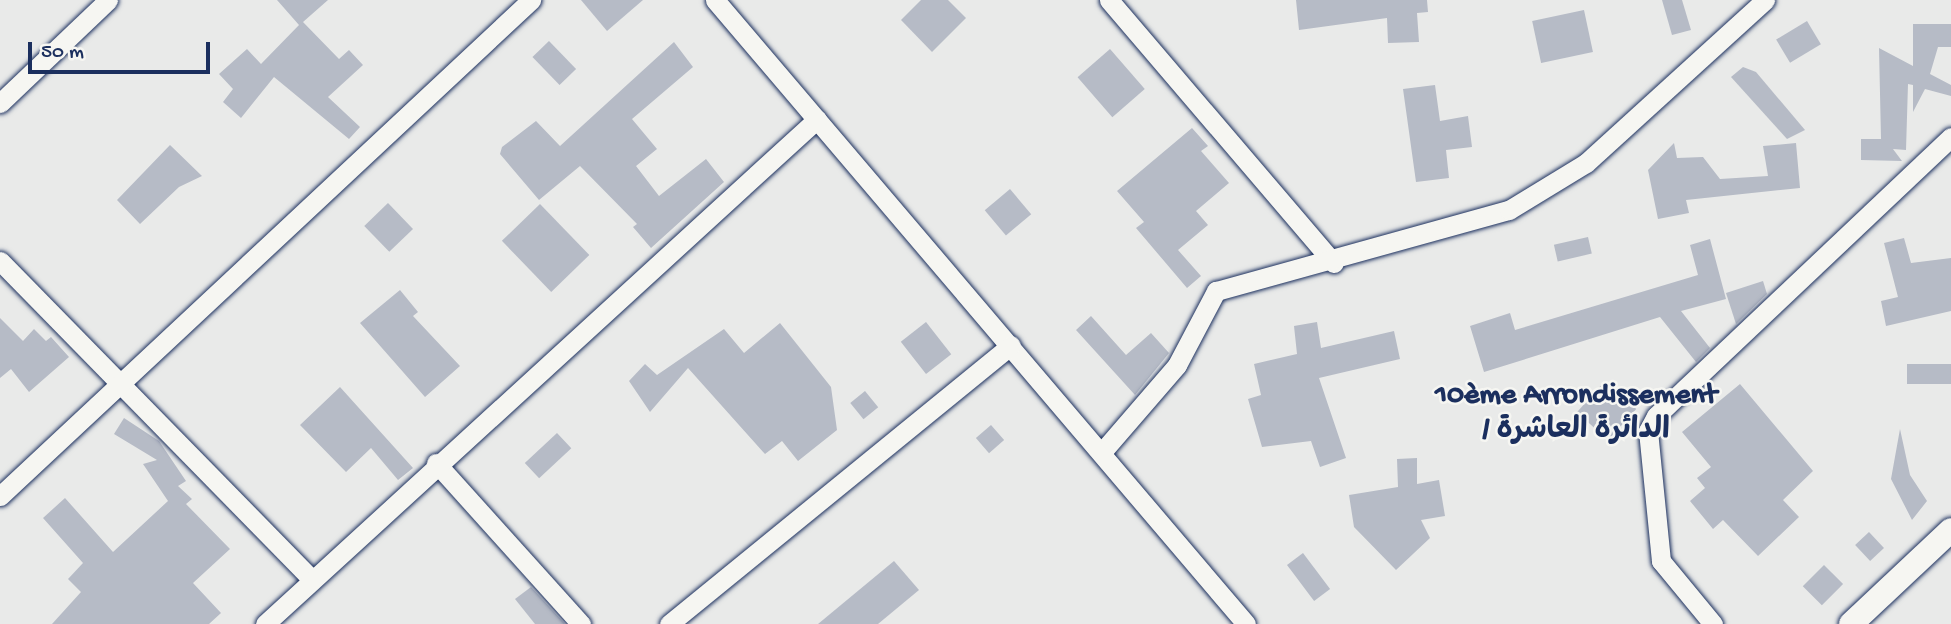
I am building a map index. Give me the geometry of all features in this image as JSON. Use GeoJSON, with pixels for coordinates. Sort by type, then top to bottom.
{"type":"FeatureCollection","features":[{"type":"Feature","properties":{"kind":"street"},"geometry":{"type":"LineString","coordinates":[[0,103],[108,0]]}},
{"type":"Feature","properties":{"kind":"street"},"geometry":{"type":"LineString","coordinates":[[0,496],[531,0]]}},
{"type":"Feature","properties":{"kind":"street"},"geometry":{"type":"LineString","coordinates":[[715,0],[1246,624]]}},
{"type":"Feature","properties":{"kind":"street"},"geometry":{"type":"LineString","coordinates":[[1109,0],[1334,263]]}},
{"type":"Feature","properties":{"kind":"street"},"geometry":{"type":"LineString","coordinates":[[1102,452],[1177,365],[1216,291],[1334,263],[1508,210],[1586,163],[1765,0]]}},
{"type":"Feature","properties":{"kind":"street"},"geometry":{"type":"LineString","coordinates":[[265,624],[436,463],[817,119]]}},
{"type":"Feature","properties":{"kind":"street"},"geometry":{"type":"LineString","coordinates":[[1713,624],[1661,561],[1648,431],[1656,416],[1951,137]]}},
{"type":"Feature","properties":{"kind":"street"},"geometry":{"type":"LineString","coordinates":[[0,261],[312,580]]}},
{"type":"Feature","properties":{"kind":"street"},"geometry":{"type":"LineString","coordinates":[[669,624],[1010,345]]}},
{"type":"Feature","properties":{"kind":"street"},"geometry":{"type":"LineString","coordinates":[[436,463],[581,624]]}},
{"type":"Feature","properties":{"kind":"street"},"geometry":{"type":"LineString","coordinates":[[1851,624],[1951,530]]}},
{"type":"Feature","properties":{"kind":"building"},"geometry":{"type":"Polygon","coordinates":[[[277,0],[328,0],[303,22],[339,59],[349,50],[363,65],[328,97],[360,127],[349,139],[274,77],[241,118],[223,102],[233,89],[219,74],[247,49],[261,64],[299,25],[277,0]]]}},
{"type":"Feature","properties":{"kind":"building"},"geometry":{"type":"Polygon","coordinates":[[[581,0],[643,0],[607,31],[581,0]]]}},
{"type":"Feature","properties":{"kind":"building"},"geometry":{"type":"Polygon","coordinates":[[[921,0],[948,0],[966,18],[932,52],[901,20],[921,0]]]}},
{"type":"Feature","properties":{"kind":"building"},"geometry":{"type":"Polygon","coordinates":[[[1296,0],[1427,0],[1428,12],[1417,13],[1419,42],[1388,43],[1387,18],[1299,30],[1296,0]]]}},
{"type":"Feature","properties":{"kind":"building"},"geometry":{"type":"Polygon","coordinates":[[[1662,0],[1682,0],[1691,30],[1672,35],[1662,0]]]}},
{"type":"Feature","properties":{"kind":"building"},"geometry":{"type":"Polygon","coordinates":[[[1584,10],[1593,52],[1541,63],[1532,21],[1584,10]]]}},
{"type":"Feature","properties":{"kind":"building"},"geometry":{"type":"Polygon","coordinates":[[[1807,21],[1821,44],[1790,63],[1776,40],[1807,21]]]}},
{"type":"Feature","properties":{"kind":"building"},"geometry":{"type":"Polygon","coordinates":[[[1913,24],[1951,24],[1951,47],[1938,47],[1930,74],[1951,85],[1951,96],[1925,89],[1913,112],[1913,85],[1908,84],[1906,150],[1893,149],[1902,161],[1861,160],[1861,139],[1881,139],[1879,48],[1913,66],[1913,24]]]}},
{"type":"Feature","properties":{"kind":"building"},"geometry":{"type":"Polygon","coordinates":[[[549,41],[576,69],[560,85],[532,57],[549,41]]]}},
{"type":"Feature","properties":{"kind":"building"},"geometry":{"type":"Polygon","coordinates":[[[674,42],[693,67],[632,119],[657,149],[636,166],[659,196],[706,159],[724,182],[651,248],[633,227],[637,224],[580,166],[539,200],[500,154],[502,147],[536,121],[560,146],[674,42]]]}},
{"type":"Feature","properties":{"kind":"building"},"geometry":{"type":"Polygon","coordinates":[[[1110,49],[1145,89],[1112,117],[1078,77],[1110,49]]]}},
{"type":"Feature","properties":{"kind":"building"},"geometry":{"type":"Polygon","coordinates":[[[1743,67],[1756,72],[1805,130],[1787,139],[1731,77],[1743,67]]]}},
{"type":"Feature","properties":{"kind":"building"},"geometry":{"type":"Polygon","coordinates":[[[1435,85],[1440,121],[1468,116],[1472,147],[1446,150],[1449,178],[1416,182],[1403,89],[1435,85]]]}},
{"type":"Feature","properties":{"kind":"building"},"geometry":{"type":"Polygon","coordinates":[[[1192,128],[1208,146],[1201,151],[1229,183],[1196,211],[1208,225],[1178,250],[1201,276],[1187,288],[1136,228],[1144,222],[1117,191],[1192,128]]]}},
{"type":"Feature","properties":{"kind":"building"},"geometry":{"type":"Polygon","coordinates":[[[1674,143],[1677,158],[1703,157],[1720,179],[1768,176],[1763,146],[1796,143],[1800,188],[1686,200],[1689,213],[1658,219],[1648,170],[1674,143]]]}},
{"type":"Feature","properties":{"kind":"building"},"geometry":{"type":"Polygon","coordinates":[[[170,145],[202,176],[179,187],[140,224],[117,200],[170,145]]]}},
{"type":"Feature","properties":{"kind":"building"},"geometry":{"type":"Polygon","coordinates":[[[1010,189],[1031,214],[1006,235],[985,210],[1010,189]]]}},
{"type":"Feature","properties":{"kind":"building"},"geometry":{"type":"Polygon","coordinates":[[[388,203],[413,229],[389,252],[364,226],[388,203]]]}},
{"type":"Feature","properties":{"kind":"building"},"geometry":{"type":"Polygon","coordinates":[[[540,204],[589,255],[551,292],[502,241],[540,204]]]}},
{"type":"Feature","properties":{"kind":"building"},"geometry":{"type":"Polygon","coordinates":[[[1588,237],[1592,254],[1558,261],[1554,245],[1588,237]]]}},
{"type":"Feature","properties":{"kind":"building"},"geometry":{"type":"Polygon","coordinates":[[[1904,238],[1911,263],[1951,258],[1951,311],[1886,326],[1881,301],[1898,297],[1884,243],[1904,238]]]}},
{"type":"Feature","properties":{"kind":"building"},"geometry":{"type":"Polygon","coordinates":[[[1710,239],[1726,299],[1681,311],[1710,348],[1696,362],[1660,317],[1484,372],[1470,326],[1510,313],[1515,330],[1698,275],[1690,245],[1710,239]]]}},
{"type":"Feature","properties":{"kind":"building"},"geometry":{"type":"Polygon","coordinates":[[[1763,281],[1767,294],[1736,324],[1726,293],[1763,281]]]}},
{"type":"Feature","properties":{"kind":"building"},"geometry":{"type":"Polygon","coordinates":[[[400,290],[418,312],[413,316],[460,366],[425,397],[360,323],[400,290]]]}},
{"type":"Feature","properties":{"kind":"building"},"geometry":{"type":"Polygon","coordinates":[[[1091,316],[1126,355],[1151,333],[1169,353],[1135,395],[1076,330],[1091,316]]]}},
{"type":"Feature","properties":{"kind":"building"},"geometry":{"type":"Polygon","coordinates":[[[0,318],[23,341],[34,329],[46,341],[51,337],[69,357],[29,392],[11,369],[0,378],[0,318]]]}},
{"type":"Feature","properties":{"kind":"building"},"geometry":{"type":"Polygon","coordinates":[[[926,322],[951,354],[926,374],[901,342],[926,322]]]}},
{"type":"Feature","properties":{"kind":"building"},"geometry":{"type":"Polygon","coordinates":[[[1317,322],[1321,348],[1394,331],[1400,359],[1319,378],[1346,458],[1320,467],[1311,441],[1262,447],[1248,399],[1261,395],[1254,364],[1297,354],[1294,326],[1317,322]]]}},
{"type":"Feature","properties":{"kind":"building"},"geometry":{"type":"Polygon","coordinates":[[[780,323],[831,387],[837,430],[798,461],[782,441],[765,454],[688,368],[650,412],[629,381],[645,364],[657,375],[724,329],[744,353],[780,323]]]}},
{"type":"Feature","properties":{"kind":"building"},"geometry":{"type":"Polygon","coordinates":[[[1907,364],[1951,364],[1951,384],[1907,384],[1907,364]]]}},
{"type":"Feature","properties":{"kind":"building"},"geometry":{"type":"Polygon","coordinates":[[[1605,381],[1636,409],[1608,440],[1577,412],[1605,381]]]}},
{"type":"Feature","properties":{"kind":"building"},"geometry":{"type":"Polygon","coordinates":[[[1740,384],[1813,471],[1783,500],[1799,517],[1758,556],[1723,520],[1713,529],[1690,501],[1705,488],[1697,478],[1711,467],[1682,432],[1740,384]]]}},
{"type":"Feature","properties":{"kind":"building"},"geometry":{"type":"Polygon","coordinates":[[[340,387],[413,468],[398,480],[371,448],[346,472],[300,425],[340,387]]]}},
{"type":"Feature","properties":{"kind":"building"},"geometry":{"type":"Polygon","coordinates":[[[865,391],[878,407],[863,419],[850,403],[865,391]]]}},
{"type":"Feature","properties":{"kind":"building"},"geometry":{"type":"Polygon","coordinates":[[[124,418],[159,441],[186,481],[178,486],[192,499],[186,504],[230,549],[193,583],[221,613],[209,624],[52,624],[81,592],[68,579],[83,563],[43,518],[65,498],[113,552],[168,501],[143,464],[157,460],[114,434],[124,418]]]}},
{"type":"Feature","properties":{"kind":"building"},"geometry":{"type":"Polygon","coordinates":[[[991,425],[1004,440],[989,453],[976,438],[991,425]]]}},
{"type":"Feature","properties":{"kind":"building"},"geometry":{"type":"Polygon","coordinates":[[[1900,429],[1910,475],[1927,501],[1912,520],[1891,479],[1900,429]]]}},
{"type":"Feature","properties":{"kind":"building"},"geometry":{"type":"Polygon","coordinates":[[[557,433],[571,448],[539,478],[525,463],[557,433]]]}},
{"type":"Feature","properties":{"kind":"building"},"geometry":{"type":"Polygon","coordinates":[[[1417,458],[1417,484],[1439,480],[1445,516],[1421,520],[1430,538],[1396,570],[1354,527],[1349,495],[1398,487],[1397,459],[1417,458]]]}},
{"type":"Feature","properties":{"kind":"building"},"geometry":{"type":"Polygon","coordinates":[[[1869,532],[1884,548],[1870,561],[1855,545],[1869,532]]]}},
{"type":"Feature","properties":{"kind":"building"},"geometry":{"type":"Polygon","coordinates":[[[1303,553],[1330,589],[1314,601],[1287,565],[1303,553]]]}},
{"type":"Feature","properties":{"kind":"building"},"geometry":{"type":"Polygon","coordinates":[[[894,561],[919,590],[878,624],[818,624],[894,561]]]}},
{"type":"Feature","properties":{"kind":"building"},"geometry":{"type":"Polygon","coordinates":[[[1824,565],[1843,584],[1822,605],[1803,586],[1824,565]]]}},
{"type":"Feature","properties":{"kind":"building"},"geometry":{"type":"Polygon","coordinates":[[[531,587],[565,624],[535,624],[515,599],[531,587]]]}},
{"type":"Feature","properties":{"kind":"district","name":"10ème Arrondissement / الدائرة العاشرة"},"geometry":{"type":"Point","coordinates":[1576,414]}}]}
